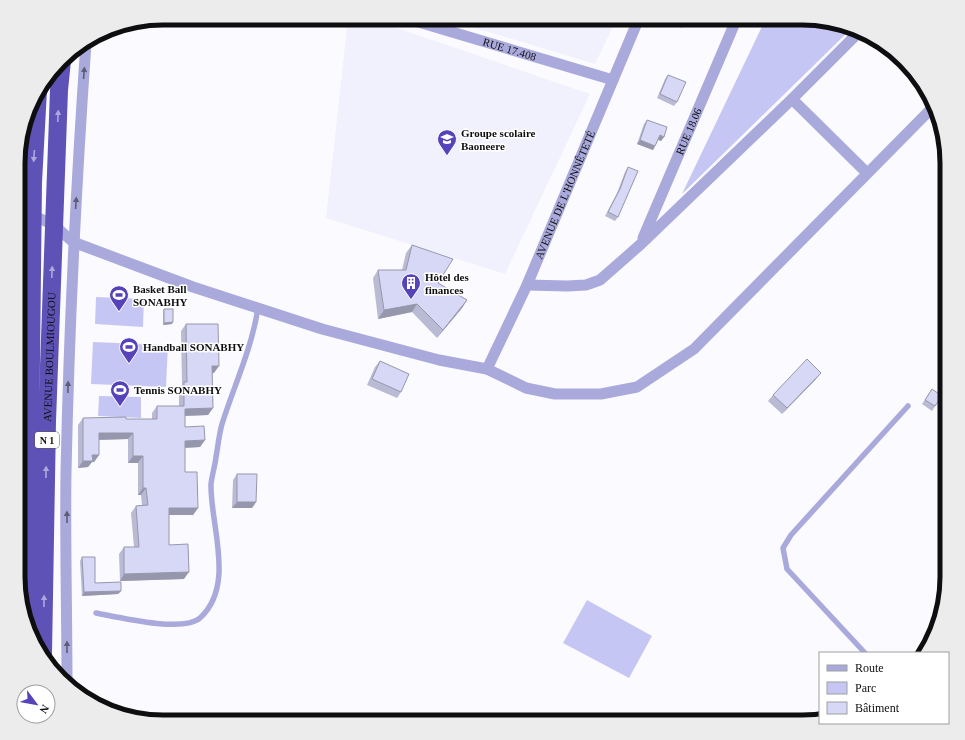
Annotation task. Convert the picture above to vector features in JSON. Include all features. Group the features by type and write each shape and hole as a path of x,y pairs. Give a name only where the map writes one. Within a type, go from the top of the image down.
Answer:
{"highway":[{"name":"AVENUE BOULMIOUGOU","path":"43,645 47,421 59,90 61,70"},
{"name":"AVENUE BOULMIOUGOU","path":"25,321 26,215 36,110"},
{"name":"AVENUE BOULMIOUGOU","path":"25,476 28,601"}],"street":[{"name":"RUE 17.408","path":"428,25 613,80"},
{"name":"AVENUE DE L'HONNÊTETÉ","path":"487,369 527,284 636,25"},
{"name":"RUE 18.06","path":"641,244 734,25"},
{"path":"527,284 586,285 600,280 641,244 792,99 855,36"},
{"path":"67,677 66,475 73,242 86,48"},
{"path":"792,99 867,173"},
{"path":"26,215 54,225 73,242 193,287 322,329 439,360 487,369 526,388 555,394 601,394 637,387 694,349 929,111"}],"lane":[{"path":"96,613 175,625 199,619 209,608 216,594 219,572 211,484 222,426 258,308"},
{"path":"864,652 787,569 783,548 791,535 908,406"}],"shaded area":[{"name":"Groupe scolaire Baoneere","path":"347,25 388,25 590,94 505,274 326,218"},
{"path":"465,25 614,25 595,64"}],"green space":[{"path":"763,25 811,25 847,33 682,194"},
{"name":"Basket Ball SONABHY","path":"96,297 144,299 143,327 95,324"},
{"name":"Handball SONABHY","path":"93,342 168,345 166,387 91,384"},
{"name":"Tennis SONABHY","path":"99,396 141,397 141,418 98,416"},
{"path":"587,600 652,636 629,678 563,643"}],"building":[{"path":"668,75 686,82 677,102 660,94"},
{"path":"647,120 667,127 664,137 660,135 655,146 640,140"},
{"path":"628,167 638,171 618,217 608,212 620,189"},
{"name":"Hôtel des finances","path":"412,245 453,259 438,283 467,300 443,330 417,304 384,310 378,270 406,270"},
{"path":"164,309 173,309 173,322 164,323"},
{"path":"186,324 218,324 219,366 212,366 213,408 185,409 185,427 204,426 205,440 185,441 185,472 197,472 198,508 169,508 169,545 188,544 189,572 124,574 124,547 139,547 136,506 148,505 146,488 143,488 143,456 133,456 133,433 99,433 99,455 92,455 93,461 83,461 83,418 126,417 126,419 157,419 157,406 184,406 184,382 187,382"},
{"path":"807,359 821,373 787,408 773,395"},
{"path":"380,361 409,374 401,392 372,379"},
{"path":"932,389 940,395 940,399 935,406 925,400"},
{"path":"237,474 257,474 256,502 237,502"},
{"path":"82,557 95,557 95,583 121,582 121,591 84,592"}],"place":[{"name":"Groupe scolaire Baoneere","path":"447,156"},
{"name":"Hôtel des finances","path":"411,300"},
{"name":"Basket Ball SONABHY","path":"119,312"},
{"name":"Handball SONABHY","path":"129,364"},
{"name":"Tennis SONABHY","path":"120,407"}]}
